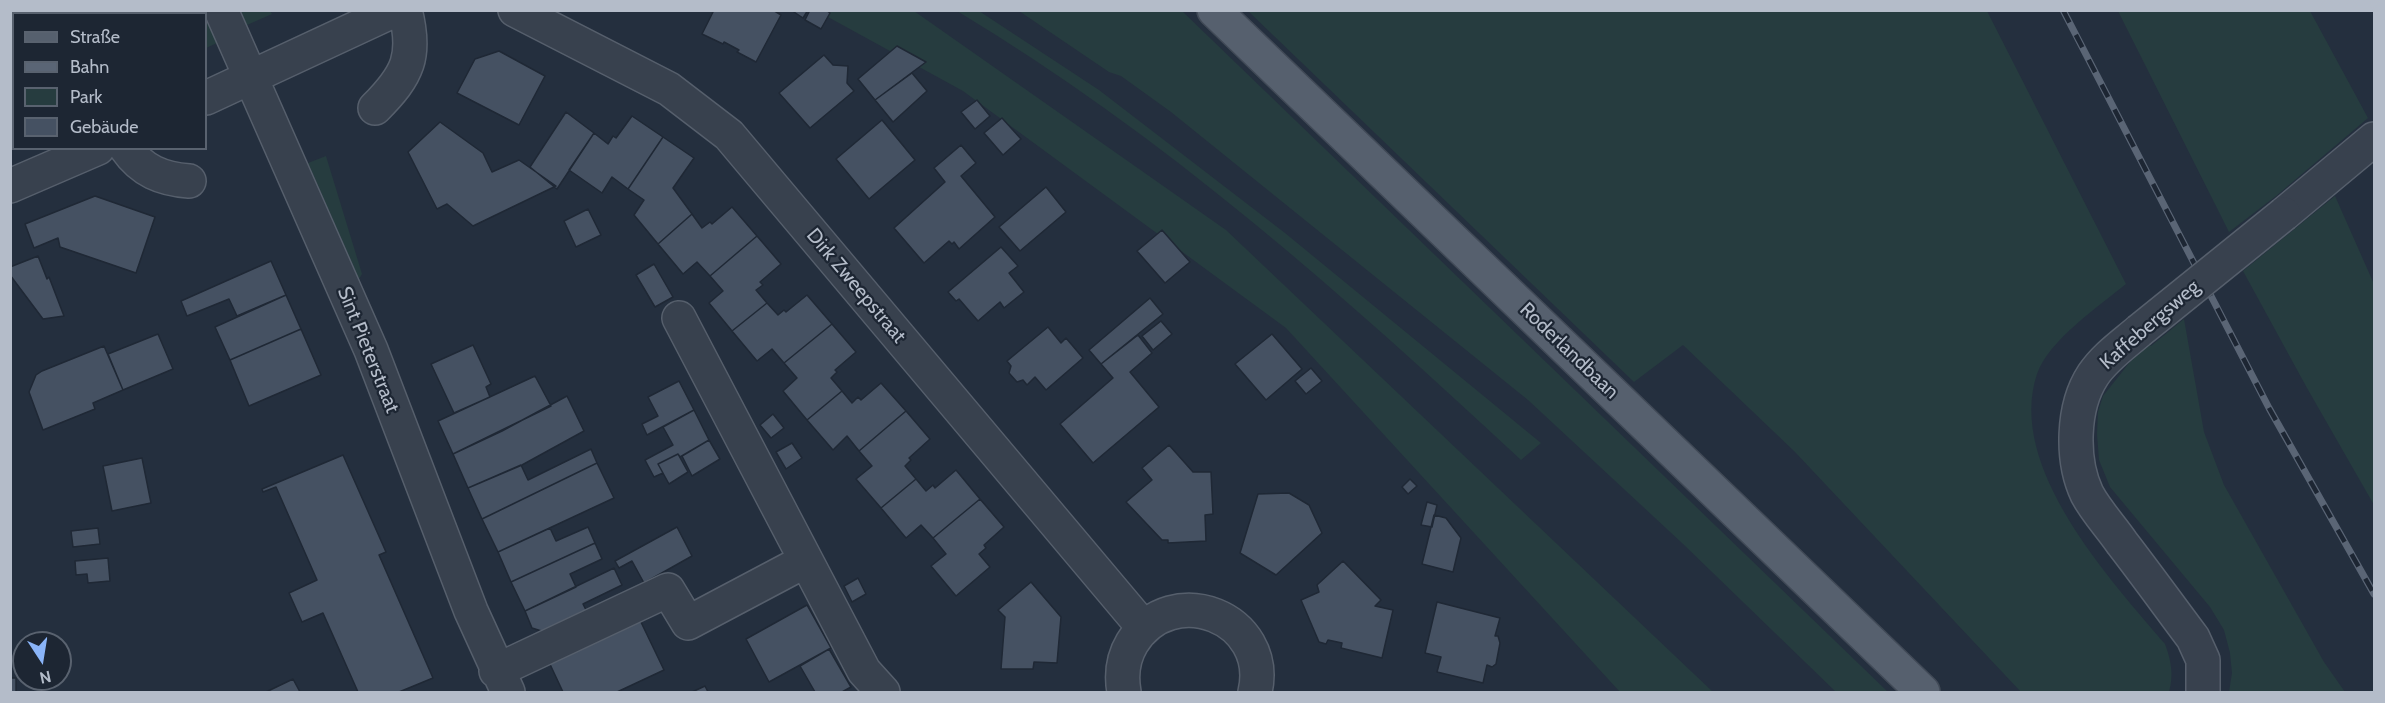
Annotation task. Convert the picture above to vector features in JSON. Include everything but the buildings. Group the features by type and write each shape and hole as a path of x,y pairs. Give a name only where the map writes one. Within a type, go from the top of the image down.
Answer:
{"main road":[{"name":"Roderlandbaan","path":"1214,10 1923,693"}],"street":[{"name":"Sint Pieterstraat","path":"221,10 371,350 471,610 502,682"},
{"path":"207,98 395,10"},
{"path":"375,108 404,75 409,60 411,33 405,10"},
{"name":"Dirk Zweepstraat","path":"514,10 669,89 729,135 1144,628"},
{"name":"Kaffebergsweg","path":"2203,693 2204,660 2193,638 2088,496 2078,457 2076,437 2081,404 2093,375 2109,357 2374,139"},
{"path":"10,186 93,150"},
{"path":"128,150 145,169 172,180 189,181"},
{"path":"679,318 864,671 883,693"},
{"path":"502,682 668,590 688,624 805,561"},
{"path":"1124,693 1122,679 1126,656 1136,636 1162,616 1183,610 1205,612 1225,620 1242,634 1253,653 1257,674 1255,693"}],"green space":[{"path":"240,11 270,11 272,14 247,25"},
{"path":"817,11 914,11 1226,230 1713,692 1620,692 1286,328 963,91"},
{"path":"957,11 979,11 1099,90 1285,233 1541,443 1521,460 1388,338 1251,220 1108,110"},
{"path":"1019,11 1182,11 1888,692 1836,692 1682,543 1528,400 1171,112 1121,76 1109,72"},
{"path":"1248,11 1987,11 2126,284 2063,337 2043,362 2037,374 2031,410 2036,446 2049,483 2069,520 2092,555 2165,644 2171,668 2169,692 2021,692 1795,452 1683,345 1634,382"},
{"path":"2118,11 2310,11 2368,118 2276,196 2229,232"},
{"path":"207,21 217,43 207,48"},
{"path":"326,156 362,274 359,279 308,163"},
{"path":"2335,196 2374,284 2374,505 2243,271"},
{"path":"2184,319 2204,432 2224,485 2324,662 2345,692 2229,692 2232,673 2224,630 2210,607 2110,487 2099,460 2097,434 2098,412 2103,396 2130,362 2149,344 2151,346"}],"railway":[{"path":"2063,10 2269,408 2374,594"}]}
